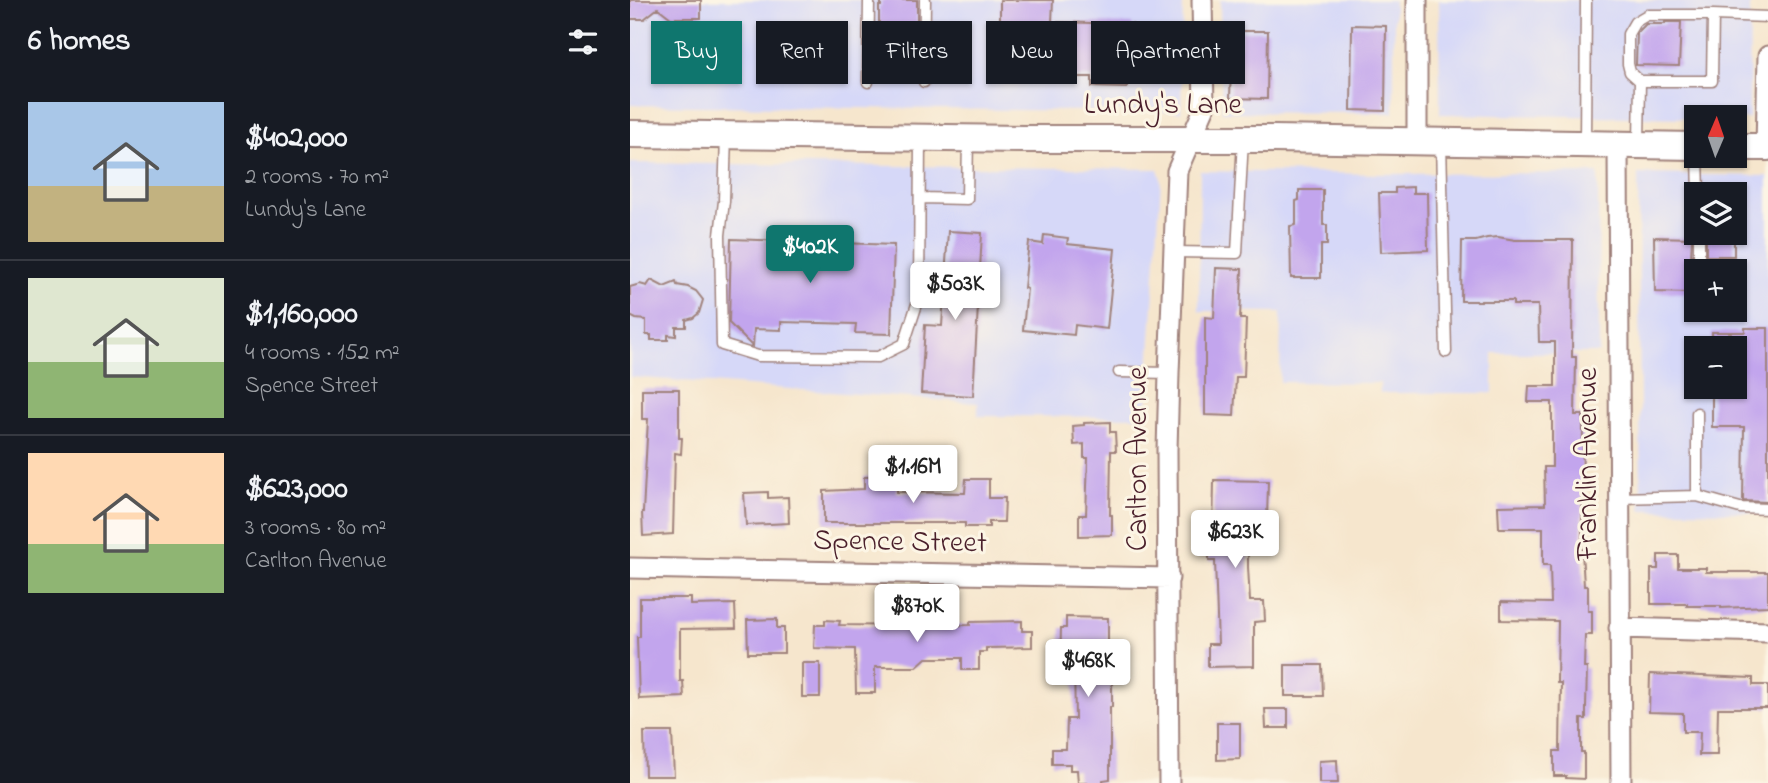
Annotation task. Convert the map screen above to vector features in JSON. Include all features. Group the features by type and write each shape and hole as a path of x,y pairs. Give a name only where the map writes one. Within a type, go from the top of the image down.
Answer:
{"main road":[{"name":"Lundy's Lane","path":"630,134 1684,146"},
{"path":"1747,146 1767,147"}],"street":[{"name":"Carlton Avenue","path":"1169,783 1167,450 1177,171 1204,109 1202,0"},
{"path":"1416,0 1429,142"},
{"path":"1767,147 1768,56"},
{"name":"Franklin Avenue","path":"1621,783 1619,498 1629,145"},
{"name":"Spence Street","path":"630,568 1169,578"},
{"path":"1619,628 1768,632"}],"lane":[{"path":"869,0 869,21"},
{"path":"925,0 925,21"},
{"path":"1585,144 1586,0"},
{"path":"1713,15 1712,81 1640,81 1630,72 1628,34 1635,22 1647,15 1713,15 1768,17"},
{"path":"1629,145 1640,81"},
{"path":"726,135 720,235 722,345 758,356 878,357 904,344 919,298 920,138"},
{"path":"919,198 967,199 968,138"},
{"path":"1174,251 1237,253 1243,139"},
{"path":"1429,142 1446,352"},
{"path":"1119,372 1169,373"},
{"path":"1697,413 1697,496"},
{"path":"1619,498 1697,496 1740,508 1768,509"}],"shaded area":[{"path":"630,0 1183,0 1183,21 1091,21 1091,84 1182,84 1181,112 630,105"},
{"path":"1220,0 1394,0 1394,113 1222,112 1222,84 1245,84 1245,21 1220,21"},
{"path":"1439,0 1750,3 1749,119 1747,105 1684,105 1684,118 1440,114"},
{"path":"630,163 1158,169 1161,179 1146,417 978,416 978,403 630,377"},
{"path":"1200,171 1376,174 1598,173 1599,353 1493,353 1493,393 1380,393 1380,383 1280,382 1281,312 1199,311"},
{"path":"1638,174 1768,176 1768,513 1641,510"}],"building":[{"path":"630,0 701,0 701,18 671,18 658,8 644,19 630,19"},
{"path":"881,0 917,0 917,21 879,21"},
{"path":"1000,0 1053,0 1052,21 1000,21"},
{"path":"1681,22 1679,66 1636,65 1637,33 1646,24"},
{"path":"1077,23 1091,23 1091,77 1077,77"},
{"path":"1352,25 1386,26 1385,111 1351,110"},
{"path":"1245,31 1268,31 1267,99 1230,98 1230,84 1245,84"},
{"path":"1092,84 1127,84 1127,88 1092,87"},
{"path":"1413,187 1413,193 1427,193 1428,250 1381,252 1379,193 1395,193 1395,188"},
{"path":"1299,190 1323,190 1323,225 1327,225 1327,245 1321,245 1321,278 1291,278 1290,226 1296,225"},
{"path":"948,231 982,233 973,396 921,393 925,325 942,326"},
{"path":"1044,235 1068,238 1067,244 1115,249 1107,329 1075,325 1074,335 1023,330 1029,242 1043,244"},
{"path":"1498,237 1515,240 1573,240 1572,357 1576,357 1575,415 1583,415 1582,550 1584,586 1588,586 1588,611 1592,611 1592,635 1585,635 1586,719 1581,719 1584,779 1554,776 1554,751 1560,751 1558,621 1501,620 1501,602 1551,603 1550,565 1543,565 1543,528 1499,528 1498,506 1545,505 1544,467 1552,467 1552,402 1528,402 1529,386 1555,386 1555,342 1539,342 1538,305 1513,305 1513,301 1461,301 1462,241"},
{"path":"1654,237 1684,238 1684,245 1692,245 1691,259 1684,259 1684,293 1655,292"},
{"path":"731,239 894,245 891,334 855,333 856,324 781,322 781,330 754,329 753,347 729,323"},
{"path":"1706,245 1734,245 1734,256 1706,256"},
{"path":"1216,268 1242,269 1240,319 1246,319 1244,377 1236,377 1234,416 1205,415 1205,317 1214,318"},
{"path":"651,280 664,287 676,282 677,285 696,291 703,300 699,313 686,320 686,327 676,327 676,336 668,335 668,340 651,340 651,335 646,335 646,320 630,316 630,287 640,284 647,286"},
{"path":"1745,328 1768,328 1768,502 1743,501 1744,427 1712,427 1712,399 1747,399 1747,336 1712,336 1712,332 1745,332"},
{"path":"642,389 679,389 679,438 682,438 681,454 675,453 673,534 643,536 648,419 642,419"},
{"path":"1110,422 1110,432 1115,432 1116,451 1111,451 1112,535 1079,536 1079,515 1086,515 1088,458 1084,458 1084,444 1074,445 1073,426"},
{"path":"897,476 897,492 965,493 966,479 989,479 989,498 1005,498 1004,522 989,522 989,527 965,527 965,523 824,523 824,491 864,489 864,477"},
{"path":"1214,480 1268,481 1267,520 1248,520 1250,601 1264,601 1265,621 1254,622 1254,666 1208,667 1208,644 1218,644 1215,561 1209,561 1209,538 1213,538"},
{"path":"768,492 768,498 788,497 789,523 746,525 744,493"},
{"path":"1658,555 1678,555 1678,568 1706,568 1706,572 1768,572 1768,606 1721,608 1651,604 1651,569 1658,569"},
{"path":"640,598 691,598 691,605 735,604 736,628 680,629 680,681 683,681 684,697 639,699 637,637 640,637"},
{"path":"1066,617 1108,618 1108,650 1112,650 1110,779 1103,780 1103,783 1078,783 1077,770 1070,770 1070,764 1052,764 1052,749 1066,749 1067,719 1075,719 1074,665 1060,665 1061,628 1066,628"},
{"path":"777,619 777,628 784,628 784,653 748,653 747,620"},
{"path":"825,620 840,621 839,625 915,626 1022,621 1022,631 1032,631 1032,647 986,648 986,652 979,652 979,670 962,670 962,658 926,658 916,667 875,667 875,693 856,693 855,649 814,648 815,625 825,625"},
{"path":"802,663 820,663 820,697 802,697"},
{"path":"1285,665 1322,665 1323,696 1285,696"},
{"path":"1650,674 1753,678 1753,685 1768,685 1768,708 1718,708 1717,755 1699,755 1700,732 1683,732 1683,713 1649,712"},
{"path":"1265,709 1288,709 1288,728 1266,728"},
{"path":"1217,723 1240,723 1240,759 1217,760"},
{"path":"644,732 672,732 674,776 645,776"},
{"path":"1337,760 1338,783 1319,783 1319,761"}]}
